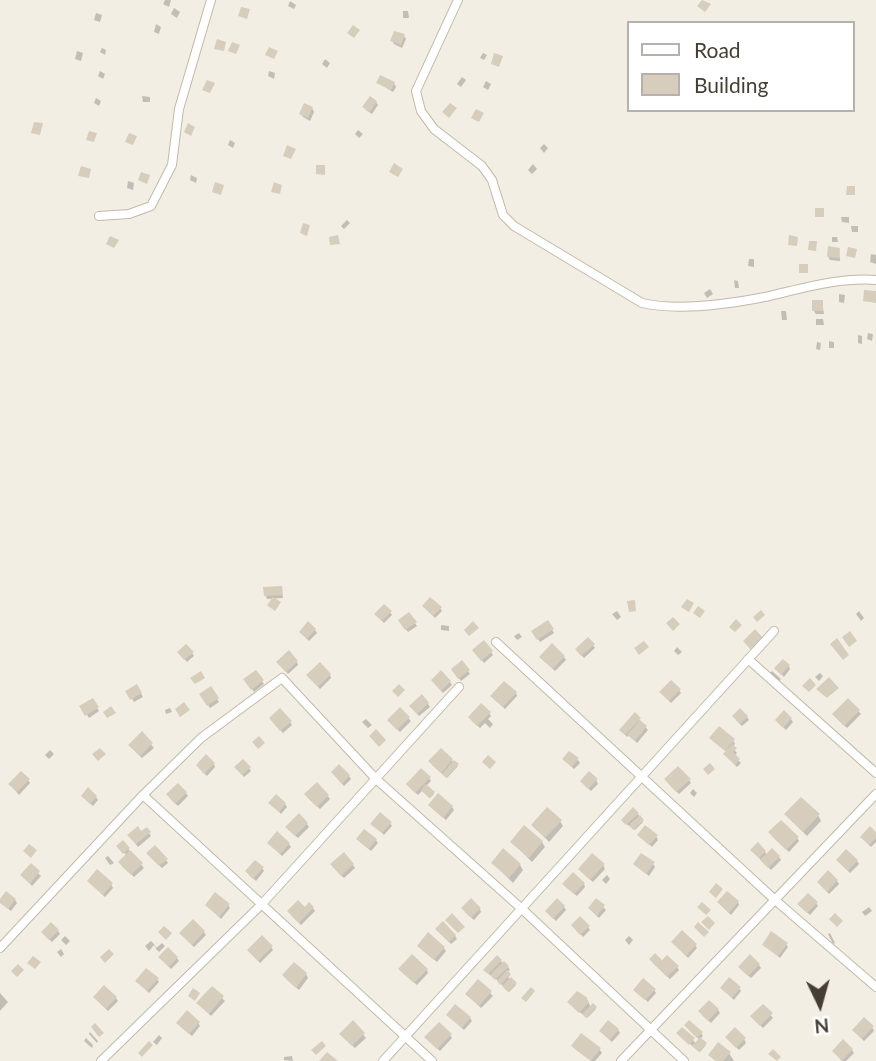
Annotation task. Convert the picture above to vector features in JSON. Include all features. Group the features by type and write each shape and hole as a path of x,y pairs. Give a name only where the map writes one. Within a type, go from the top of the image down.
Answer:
{"street":[{"path":"99,216 129,214 151,206 172,165 179,109 211,0"},
{"path":"458,0 416,91 421,111 434,129 482,166 498,196 503,215 514,226 642,303 664,307 762,298 812,286 859,279 876,280"},
{"path":"383,1061 774,631"},
{"path":"496,642 775,900 876,987"},
{"path":"748,659 876,773"},
{"path":"0,948 143,795 201,738 282,678 376,779 522,909 684,1061"},
{"path":"101,1061 262,904 459,687"},
{"path":"621,1061 876,794"},
{"path":"143,795 432,1061"}],"building":[{"path":"702,0 711,4 705,12 697,6"},
{"path":"241,7 250,9 247,19 238,16"},
{"path":"353,25 360,30 354,38 347,33"},
{"path":"394,31 405,34 401,45 390,41"},
{"path":"217,39 226,42 224,51 214,49"},
{"path":"232,42 240,45 236,54 228,51"},
{"path":"269,47 278,51 274,59 265,55"},
{"path":"494,53 503,56 499,67 491,64"},
{"path":"380,75 395,82 391,90 376,83"},
{"path":"207,80 215,83 210,93 202,90"},
{"path":"370,96 377,101 370,112 362,107"},
{"path":"304,103 313,107 308,118 299,114"},
{"path":"450,103 457,108 449,118 442,112"},
{"path":"476,109 484,113 479,122 471,118"},
{"path":"34,122 43,123 40,135 31,133"},
{"path":"188,123 195,127 191,136 184,132"},
{"path":"89,131 97,133 94,142 86,140"},
{"path":"129,133 137,136 133,145 125,142"},
{"path":"287,145 296,149 291,159 283,156"},
{"path":"394,163 403,169 398,177 389,172"},
{"path":"316,165 325,165 325,175 316,174"},
{"path":"81,166 91,169 89,178 78,176"},
{"path":"141,172 150,175 147,184 138,180"},
{"path":"215,182 224,185 221,195 212,192"},
{"path":"274,182 282,185 280,194 271,192"},
{"path":"847,186 855,186 855,195 846,195"},
{"path":"815,208 824,208 824,217 815,217"},
{"path":"303,223 310,225 307,236 300,233"},
{"path":"338,235 340,244 330,245 329,237"},
{"path":"789,235 798,237 797,246 788,245"},
{"path":"110,236 119,240 114,248 106,244"},
{"path":"809,241 817,241 816,251 808,250"},
{"path":"828,246 840,248 839,258 827,257"},
{"path":"848,247 857,249 855,258 846,256"},
{"path":"799,264 808,264 808,273 799,273"},
{"path":"864,290 876,291 876,303 863,301"},
{"path":"812,300 823,300 823,311 812,311"},
{"path":"282,586 283,595 264,596 263,587"},
{"path":"273,597 281,602 275,611 267,605"},
{"path":"430,597 442,607 433,616 422,606"},
{"path":"687,599 694,603 689,612 681,607"},
{"path":"635,600 636,611 629,612 627,601"},
{"path":"384,604 392,611 382,621 374,614"},
{"path":"698,606 705,611 700,618 693,613"},
{"path":"761,610 765,615 757,622 753,617"},
{"path":"409,612 417,622 405,630 398,620"},
{"path":"673,617 680,624 673,631 666,623"},
{"path":"736,619 742,625 735,632 729,627"},
{"path":"548,620 554,629 537,640 531,631"},
{"path":"308,621 316,629 307,639 299,632"},
{"path":"473,621 479,628 469,636 464,630"},
{"path":"755,629 764,639 752,651 743,641"},
{"path":"850,631 857,641 849,647 842,637"},
{"path":"588,637 595,644 581,656 575,649"},
{"path":"837,638 849,655 843,660 830,644"},
{"path":"484,640 493,651 481,661 472,650"},
{"path":"644,641 649,647 639,655 634,648"},
{"path":"552,643 565,656 553,669 539,657"},
{"path":"186,644 194,652 184,660 177,652"},
{"path":"289,650 298,661 286,672 276,662"},
{"path":"783,659 790,665 781,675 774,668"},
{"path":"462,660 470,670 458,679 451,669"},
{"path":"320,662 331,674 318,687 306,675"},
{"path":"256,670 264,680 251,690 243,679"},
{"path":"441,670 451,681 441,691 431,680"},
{"path":"201,671 205,678 195,684 190,678"},
{"path":"829,677 839,688 827,698 816,689"},
{"path":"810,678 816,685 809,692 802,686"},
{"path":"671,680 681,689 669,701 659,692"},
{"path":"504,681 517,692 503,707 490,696"},
{"path":"137,684 142,693 130,700 125,691"},
{"path":"399,684 405,690 398,697 392,691"},
{"path":"211,686 219,698 207,706 199,694"},
{"path":"422,694 429,703 417,714 409,706"},
{"path":"93,698 99,707 85,716 79,706"},
{"path":"848,698 860,710 844,726 832,714"},
{"path":"184,702 190,710 180,717 175,709"},
{"path":"481,703 491,712 477,726 468,717"},
{"path":"111,706 116,713 107,718 103,712"},
{"path":"400,707 410,717 397,730 387,720"},
{"path":"280,708 292,721 280,731 269,718"},
{"path":"740,708 748,716 740,724 732,716"},
{"path":"784,710 792,718 783,728 775,720"},
{"path":"635,712 641,718 625,735 619,730"},
{"path":"640,720 647,726 635,741 627,735"},
{"path":"719,726 735,739 725,751 709,738"},
{"path":"376,729 386,740 379,747 369,736"},
{"path":"142,731 153,743 140,756 128,745"},
{"path":"259,736 265,743 258,749 252,742"},
{"path":"732,744 737,748 733,752 740,759 735,765 723,754"},
{"path":"100,748 106,754 98,761 92,754"},
{"path":"441,748 453,759 441,773 428,761"},
{"path":"569,751 579,758 572,767 562,759"},
{"path":"206,754 215,763 204,774 196,765"},
{"path":"488,755 496,762 490,769 482,762"},
{"path":"243,759 251,767 242,775 234,767"},
{"path":"454,760 459,764 446,778 442,774"},
{"path":"710,763 715,769 708,775 703,769"},
{"path":"339,764 350,775 342,784 331,772"},
{"path":"678,766 691,779 676,792 664,779"},
{"path":"421,768 431,777 415,793 406,784"},
{"path":"21,771 30,779 17,792 8,784"},
{"path":"589,771 598,779 588,789 580,781"},
{"path":"317,782 329,795 317,807 304,794"},
{"path":"178,783 187,792 175,804 166,794"},
{"path":"426,784 435,792 429,798 421,790"},
{"path":"88,787 97,796 90,804 81,796"},
{"path":"438,793 453,806 443,818 428,805"},
{"path":"276,794 286,803 279,812 268,803"},
{"path":"801,797 820,814 803,832 784,814"},
{"path":"547,807 562,820 545,838 531,825"},
{"path":"633,807 639,813 626,825 621,820"},
{"path":"380,812 392,822 382,833 370,824"},
{"path":"299,813 308,823 295,836 285,827"},
{"path":"640,815 644,820 633,830 629,825"},
{"path":"781,820 799,837 786,850 768,832"},
{"path":"524,825 543,841 529,858 510,842"},
{"path":"645,825 658,835 649,845 637,835"},
{"path":"138,826 141,831 147,827 151,832 136,844 127,835"},
{"path":"870,826 876,832 876,838 869,845 860,837"},
{"path":"364,829 377,839 369,849 356,839"},
{"path":"277,831 290,843 280,854 267,843"},
{"path":"123,840 130,848 123,854 116,846"},
{"path":"758,842 766,851 759,858 750,850"},
{"path":"29,844 37,850 31,858 23,851"},
{"path":"155,845 168,859 159,866 146,853"},
{"path":"503,848 521,864 509,878 491,863"},
{"path":"772,848 780,856 768,868 760,860"},
{"path":"846,849 858,860 848,871 836,860"},
{"path":"130,850 143,863 131,875 118,862"},
{"path":"344,852 354,864 341,876 330,864"},
{"path":"592,853 605,864 590,880 578,869"},
{"path":"641,853 655,862 646,874 633,864"},
{"path":"255,860 264,867 253,879 245,871"},
{"path":"31,863 40,871 30,884 20,875"},
{"path":"97,869 113,883 103,895 87,881"},
{"path":"828,870 838,880 827,892 817,882"},
{"path":"573,872 585,883 574,894 562,884"},
{"path":"716,883 723,889 716,898 709,892"},
{"path":"6,891 16,899 8,909 0,903"},
{"path":"727,891 739,901 729,913 717,902"},
{"path":"215,892 230,904 219,917 205,905"},
{"path":"808,893 818,902 807,913 797,904"},
{"path":"471,898 481,908 471,918 461,908"},
{"path":"557,898 565,906 553,919 545,911"},
{"path":"596,898 605,905 597,916 588,908"},
{"path":"298,900 305,907 309,902 314,907 299,923 287,911"},
{"path":"702,902 711,910 706,915 697,907"},
{"path":"452,913 465,927 458,933 445,920"},
{"path":"835,913 843,921 837,927 829,919"},
{"path":"580,916 590,926 580,935 571,925"},
{"path":"708,916 715,923 709,930 701,922"},
{"path":"193,919 205,931 192,945 179,933"},
{"path":"443,921 456,935 449,942 435,929"},
{"path":"51,922 59,930 49,940 41,932"},
{"path":"698,922 709,932 704,937 694,927"},
{"path":"164,926 172,933 166,940 158,932"},
{"path":"682,930 697,944 686,956 671,942"},
{"path":"771,931 788,943 778,956 762,945"},
{"path":"428,932 445,947 434,960 417,946"},
{"path":"262,935 273,946 258,961 247,950"},
{"path":"168,947 178,957 169,967 158,957"},
{"path":"109,949 114,954 105,963 100,957"},
{"path":"655,953 662,960 667,955 679,966 667,977 649,959"},
{"path":"412,954 428,969 414,983 398,969"},
{"path":"750,954 760,964 748,976 738,967"},
{"path":"497,955 502,960 488,974 483,970"},
{"path":"33,956 41,962 35,969 27,963"},
{"path":"504,961 509,966 495,980 490,975"},
{"path":"294,962 307,973 296,988 282,975"},
{"path":"18,964 24,970 17,977 11,971"},
{"path":"146,968 159,978 147,991 135,981"},
{"path":"507,970 511,974 500,985 497,981"},
{"path":"511,977 517,983 508,992 502,986"},
{"path":"729,977 741,987 732,998 720,988"},
{"path":"643,978 656,989 645,1000 633,990"},
{"path":"478,979 492,991 479,1006 465,994"},
{"path":"104,985 117,997 106,1009 93,997"},
{"path":"212,986 224,996 209,1014 196,1003"},
{"path":"531,987 535,991 526,1002 521,998"},
{"path":"193,988 200,993 195,1001 188,996"},
{"path":"577,991 588,998 586,999 589,1002 579,1013 567,1002"},
{"path":"709,1000 719,1009 708,1021 698,1011"},
{"path":"593,1003 597,1007 586,1018 582,1014"},
{"path":"455,1004 471,1017 462,1028 446,1015"},
{"path":"763,1004 773,1013 760,1026 750,1016"},
{"path":"187,1010 200,1022 189,1034 176,1023"},
{"path":"864,1017 874,1026 862,1039 852,1030"},
{"path":"353,1020 365,1033 352,1046 339,1034"},
{"path":"608,1020 619,1029 610,1040 599,1031"},
{"path":"689,1020 703,1032 697,1038 684,1025"},
{"path":"439,1022 452,1034 437,1049 424,1037"},
{"path":"95,1023 104,1033 99,1037 91,1027"},
{"path":"682,1027 695,1038 689,1045 676,1033"},
{"path":"735,1027 746,1038 736,1048 725,1037"},
{"path":"581,1033 601,1048 591,1061 571,1046"},
{"path":"700,1037 707,1043 699,1052 692,1046"},
{"path":"843,1039 853,1049 842,1061 832,1051"},
{"path":"149,1041 153,1045 142,1057 138,1053"},
{"path":"322,1041 326,1046 316,1055 311,1050"},
{"path":"718,1042 731,1052 723,1061 716,1061 708,1055"},
{"path":"773,1049 781,1057 777,1061 768,1054"},
{"path":"327,1052 338,1061 319,1061"}]}
